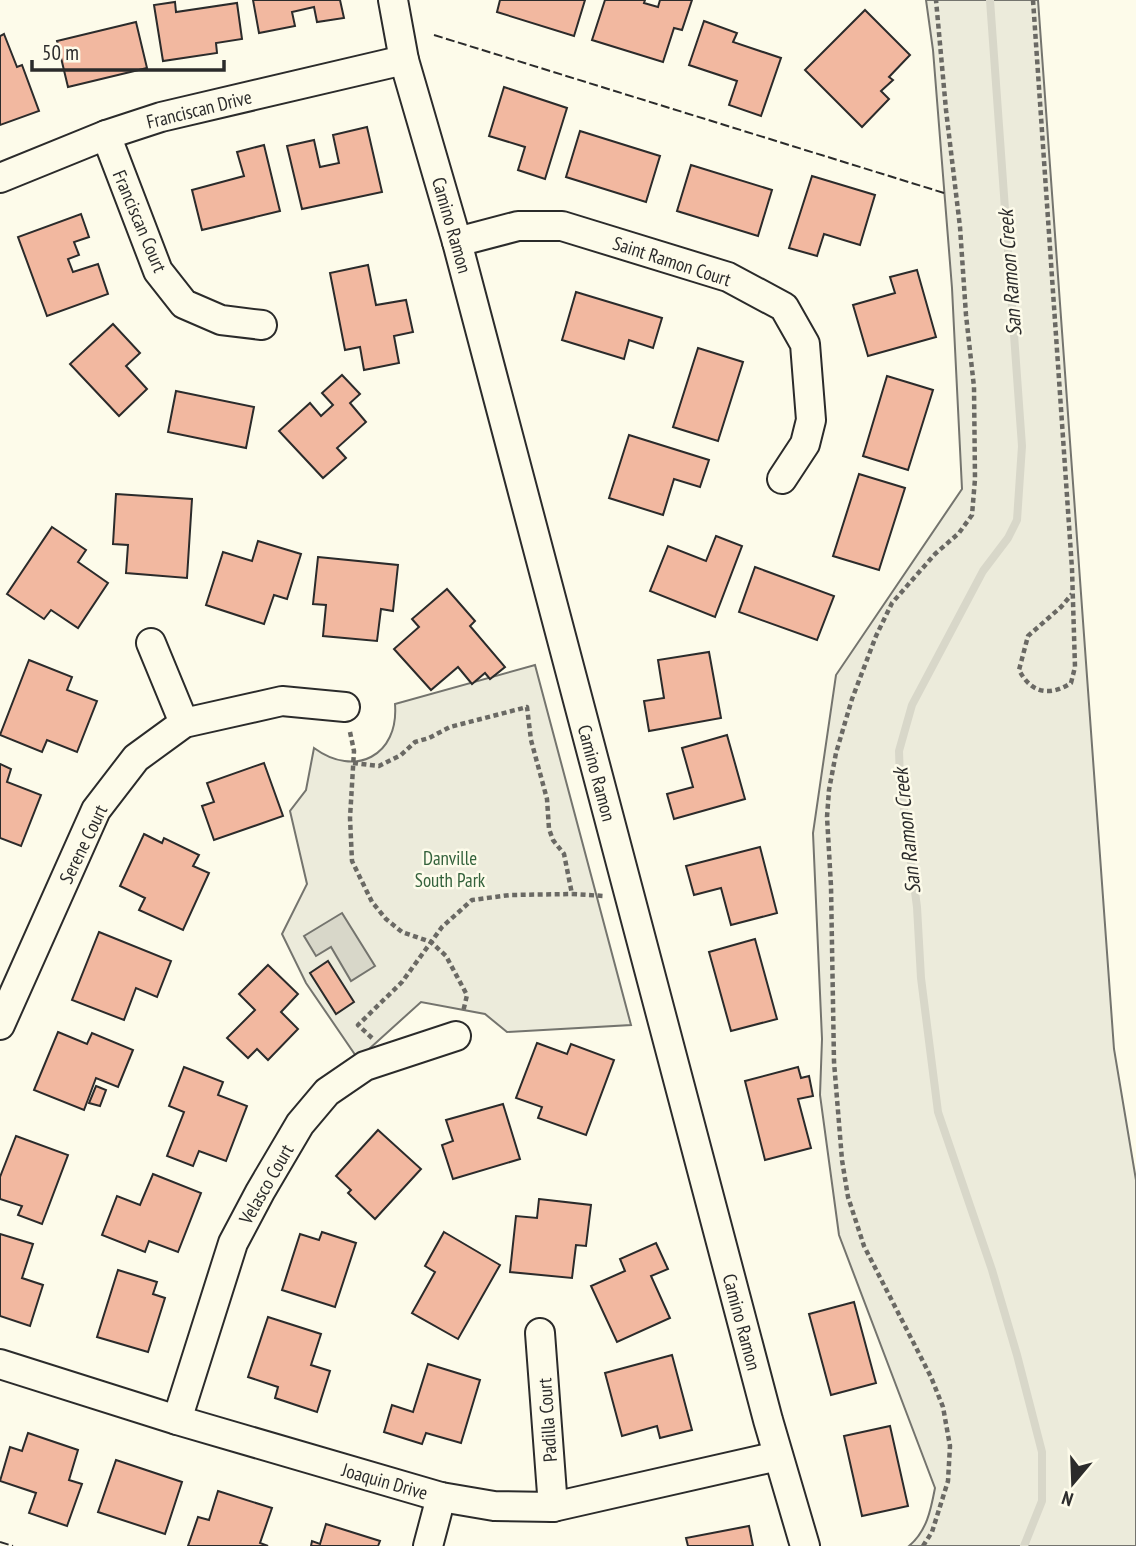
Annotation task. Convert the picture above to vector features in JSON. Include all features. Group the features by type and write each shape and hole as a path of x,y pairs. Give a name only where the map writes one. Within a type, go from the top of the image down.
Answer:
{"street":[{"name":"Camino Ramon","path":"394,0 404,60 457,242 778,1456 805,1546"},
{"name":"Franciscan Drive","path":"0,178 106,135 161,117 404,60"},
{"name":"Franciscan Court","path":"106,135 158,271 184,304 221,320 262,325"},
{"name":"Saint Ramon Court","path":"457,242 518,226 562,226 728,277 784,307 805,344 811,420 805,444 782,478"},
{"path":"151,643 184,723"},
{"name":"Serene Court","path":"0,1025 96,810 136,758 184,723 282,701 345,707"},
{"name":"Velasco Court","path":"177,1420 233,1243 300,1124 327,1092 365,1066 456,1036"},
{"name":"Padilla Court","path":"540,1333 553,1507"},
{"name":"Joaquin Drive","path":"0,1364 177,1420 441,1497 494,1506 553,1507 778,1456"},
{"path":"428,1546 441,1497"}],"path":[{"path":"923,1546 932,1532 948,1481 950,1446 939,1397 864,1246 848,1196 842,1160 834,1062 827,817 836,752 852,699 876,636 892,603 935,554 959,533 972,514 975,480 974,387 936,0"},
{"path":"1033,0 1071,555 1075,667 1071,683 1051,691 1029,686 1019,670 1028,636 1072,594"},
{"path":"345,707 354,751 350,818 352,861 372,902 386,919 402,932 431,942 446,956 467,995 456,1036"},
{"path":"353,763 379,766 401,755 415,742 450,727 527,707 531,740 547,799 549,828 564,854 572,894"},
{"path":"358,1025 402,982 442,927 472,900 510,895 607,896"}],"green space":[{"path":"926,0 1038,0 1114,1049 1136,1180 1136,1546 909,1546 924,1527 935,1488 839,1235 820,1095 822,1039 813,833 836,675 962,489 952,288 933,50"},
{"name":"Danville South Park","path":"535,665 631,1025 507,1032 485,1014 421,1002 358,1059 306,983 282,934 307,884 290,811 306,790 314,748 329,757 345,761 359,761 371,757 382,749 390,737 395,704"}],"shaded area":[{"path":"342,913 375,966 351,981 331,947 316,956 304,936"}],"building":[{"path":"253,0 340,0 344,18 317,22 314,7 292,12 295,26 259,33"},
{"path":"500,0 585,0 574,36 497,12"},
{"path":"605,0 645,0 644,3 658,7 660,0 692,0 682,30 674,28 663,62 592,40"},
{"path":"175,2 176,12 237,3 242,39 216,43 217,53 163,61 154,5"},
{"path":"865,10 910,55 889,77 893,80 881,91 889,99 862,127 805,70"},
{"path":"704,21 737,33 733,42 781,58 761,116 729,105 737,81 689,65"},
{"path":"136,22 147,68 68,87 57,41"},
{"path":"4,34 17,67 22,65 39,111 0,125 0,36"},
{"path":"504,87 567,108 545,179 518,170 525,147 489,136"},
{"path":"367,127 382,192 302,209 287,146 314,140 320,167 339,163 333,135"},
{"path":"580,131 660,156 646,202 566,177"},
{"path":"264,145 280,211 202,230 192,190 244,176 237,152"},
{"path":"691,165 772,190 758,236 677,211"},
{"path":"812,176 875,195 860,245 824,234 817,256 789,248"},
{"path":"81,214 89,237 74,242 79,255 68,259 73,272 98,264 108,294 47,316 18,237"},
{"path":"368,265 376,305 406,300 413,332 394,336 399,363 364,370 360,347 345,350 330,273"},
{"path":"917,270 936,337 868,356 853,305 895,293 890,277"},
{"path":"576,292 662,318 653,348 629,340 624,359 562,340"},
{"path":"113,324 140,353 126,366 147,389 119,416 70,364"},
{"path":"698,348 743,362 718,441 673,427"},
{"path":"342,375 360,394 350,403 366,422 337,448 346,458 323,478 279,431 310,403 321,416 333,405 322,393"},
{"path":"887,376 933,390 908,470 863,456"},
{"path":"176,391 254,407 246,448 168,432"},
{"path":"629,435 709,460 700,487 674,479 663,515 609,498"},
{"path":"859,474 905,488 879,570 833,556"},
{"path":"116,494 192,499 187,578 126,573 128,545 113,544"},
{"path":"52,527 86,550 78,562 108,583 78,628 51,610 44,619 7,594"},
{"path":"716,536 742,546 715,617 650,591 668,546 706,561"},
{"path":"258,541 301,554 287,599 274,595 264,624 206,605 223,552 252,561"},
{"path":"318,557 398,565 393,611 381,609 377,641 323,636 326,605 313,604"},
{"path":"755,567 834,596 817,640 739,612"},
{"path":"447,589 475,621 470,626 505,667 490,679 485,673 472,684 458,667 431,690 394,649 419,627 412,619"},
{"path":"709,652 721,718 649,731 644,701 664,698 658,660"},
{"path":"29,660 72,677 67,690 97,701 77,752 47,740 42,752 0,735"},
{"path":"727,735 745,799 674,819 667,794 693,787 682,748"},
{"path":"264,763 283,816 214,840 202,806 214,802 207,783"},
{"path":"0,764 11,769 7,782 41,795 21,846 0,838"},
{"path":"144,834 162,843 164,838 199,855 193,866 209,873 183,930 139,910 145,898 120,886"},
{"path":"760,847 777,913 731,925 721,888 694,895 686,866"},
{"path":"99,932 171,961 157,997 136,988 124,1020 72,1000"},
{"path":"755,939 777,1019 731,1031 709,952"},
{"path":"328,961 354,1002 336,1014 310,973"},
{"path":"268,965 298,994 281,1012 298,1029 268,1060 257,1049 248,1058 227,1038 255,1010 239,994"},
{"path":"58,1032 87,1044 92,1033 133,1050 118,1087 96,1078 84,1110 34,1090"},
{"path":"537,1043 567,1054 571,1044 614,1060 586,1135 538,1118 542,1107 516,1098"},
{"path":"184,1067 223,1082 218,1095 247,1106 226,1161 199,1151 193,1166 167,1156 184,1112 169,1106"},
{"path":"798,1067 801,1078 809,1076 813,1096 798,1099 811,1148 765,1160 745,1081"},
{"path":"96,1086 106,1090 100,1106 89,1103"},
{"path":"503,1104 520,1159 453,1179 442,1145 453,1141 446,1120"},
{"path":"378,1130 421,1169 375,1219 348,1193 351,1190 336,1176"},
{"path":"16,1136 68,1155 42,1224 18,1215 22,1206 0,1199 0,1177"},
{"path":"153,1174 201,1193 178,1252 149,1241 145,1252 102,1235 117,1196 140,1205"},
{"path":"539,1199 591,1205 586,1246 576,1245 572,1278 510,1272 516,1216 537,1218"},
{"path":"322,1232 356,1243 335,1307 282,1290 300,1234 319,1240"},
{"path":"444,1232 500,1265 458,1339 412,1313 435,1272 425,1266"},
{"path":"0,1234 33,1244 22,1278 43,1285 30,1326 0,1316"},
{"path":"656,1243 668,1269 651,1276 670,1318 617,1342 591,1286 625,1271 620,1259"},
{"path":"118,1270 157,1282 153,1294 165,1298 148,1352 97,1337"},
{"path":"854,1302 876,1383 831,1395 809,1314"},
{"path":"268,1317 321,1334 311,1365 330,1371 317,1412 275,1398 278,1387 248,1377"},
{"path":"672,1355 692,1430 660,1438 657,1426 622,1436 605,1373"},
{"path":"428,1364 480,1380 461,1443 426,1433 422,1444 384,1432 392,1405 413,1412"},
{"path":"890,1426 908,1506 862,1516 844,1436"},
{"path":"28,1433 78,1450 69,1480 82,1484 67,1526 29,1513 36,1493 0,1481 10,1447 22,1451"},
{"path":"116,1460 182,1482 165,1534 98,1512"},
{"path":"218,1491 272,1508 260,1543 268,1546 188,1546 198,1517 209,1520"},
{"path":"326,1524 380,1541 378,1546 311,1546 312,1541 320,1544"},
{"path":"749,1526 753,1546 688,1546 686,1538"}],"waterway":[{"name":"San Ramon Creek","path":"990,0 1022,446 1017,520 1008,538 983,571 912,705 899,751 900,780 917,907 921,978 938,1112 992,1270 1042,1452 1042,1501 1024,1546"}],"fence":[{"path":"434,35 944,193"},
{"path":"0,1542 13,1546"}]}
